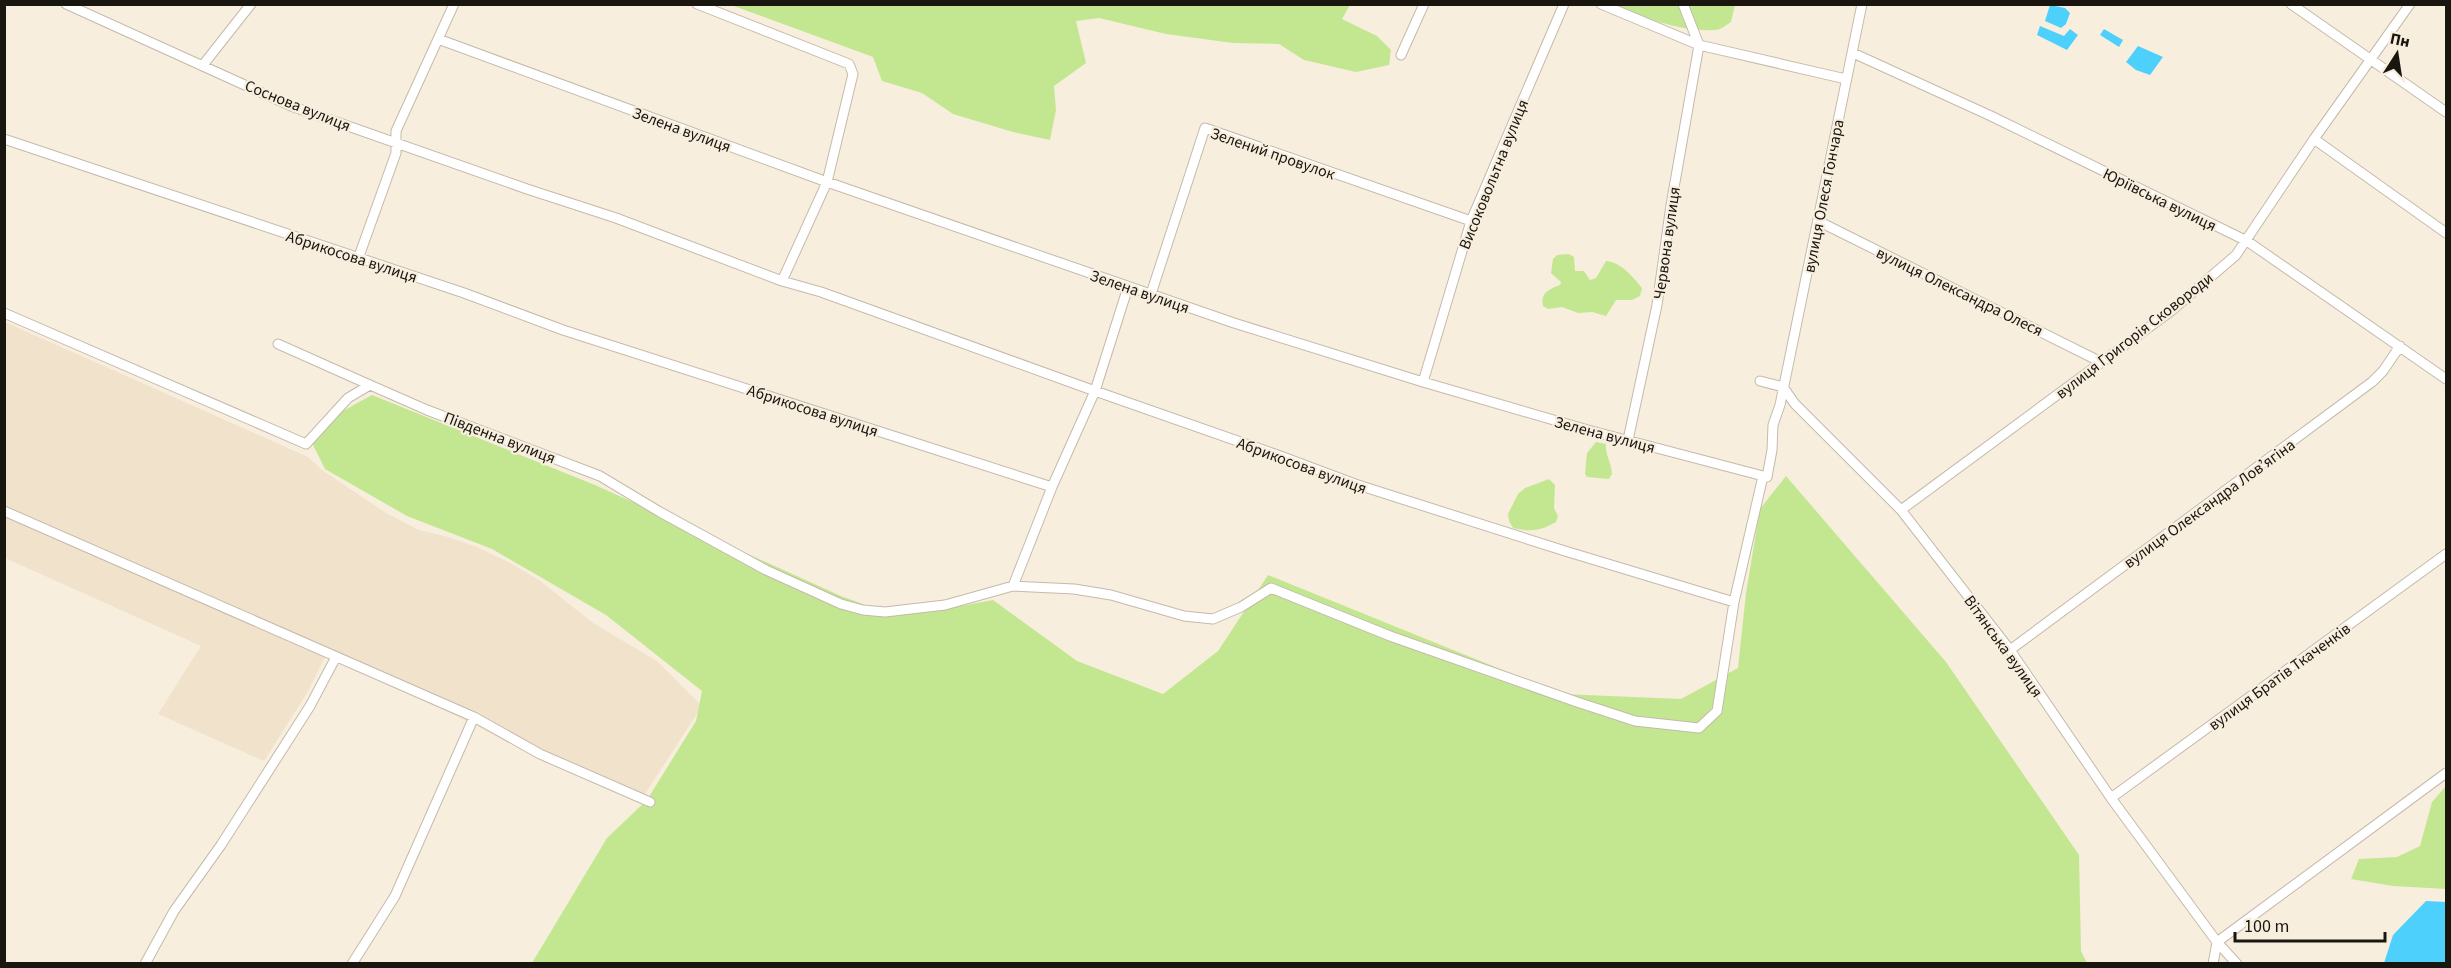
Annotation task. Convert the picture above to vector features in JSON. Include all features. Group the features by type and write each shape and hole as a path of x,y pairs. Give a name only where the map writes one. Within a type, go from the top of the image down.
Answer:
{"street":[{"name":"Соснова вулиця","path":"66,4 291,106 616,218 782,280"},
{"path":"203,65 251,4"},
{"path":"358,259 396,153 396,131 454,4"},
{"path":"698,4 849,64 854,74 827,182 782,280"},
{"path":"1401,55 1424,4"},
{"name":"Високовольтна вулиця","path":"1423,382 1471,221 1564,4"},
{"path":"1601,4 1699,45 1846,79"},
{"path":"1683,4 1699,45"},
{"name":"вулиця Олеся Гончара","path":"1783,387 1862,4"},
{"path":"2291,4 2446,112"},
{"name":"вулиця Григорія Сковороди","path":"1901,510 2171,311 2236,255 2314,139 2410,4"},
{"name":"Зелена вулиця","path":"438,39 827,182 1234,323 1423,382 1628,441 1763,476"},
{"name":"Червона вулиця","path":"1628,441 1657,305 1671,205 1699,45"},
{"name":"Юріївська вулиця","path":"1853,53 1991,116 2247,241 2446,379"},
{"name":"Зелений провулок","path":"1151,294 1205,128 1471,221"},
{"path":"2314,139 2446,233"},
{"name":"Абрикосова вулиця","path":"4,140 464,293 563,330 1052,487"},
{"name":"вулиця Олександра Олеся","path":"1818,221 2101,362"},
{"name":"Абрикосова вулиця","path":"782,280 1355,484 1734,602"},
{"path":"1128,287 1095,391 1052,487 1013,586 1074,589 1111,595 1184,616 1213,619 1241,607 1271,588 1390,636 1635,721 1699,728 1717,711 1734,602 1763,476 1767,477 1769,470 1773,425 1783,387 1760,381"},
{"path":"4,313 306,444 348,398 370,385"},
{"name":"Південна вулиця","path":"278,344 428,410 600,476 766,570 841,604 863,610 895,611 945,605 1013,586"},
{"name":"вулиця Олександра Ловʼягіна","path":"2010,650 2372,382 2384,371 2400,346"},
{"name":"Вітянська вулиця","path":"1783,387 1796,405 1901,510 2010,650 2111,798 2217,942 2237,963"},
{"path":"1780,405 1786,401 1796,405"},
{"path":"4,511 474,717 540,754 650,802"},
{"name":"вулиця Братів Ткаченків","path":"2111,798 2446,554"},
{"path":"145,963 174,911 221,845 310,706 336,657"},
{"path":"352,963 395,896 474,717"},
{"path":"2213,963 2217,942 2446,773"}],"shaded area":[{"path":"5,322 308,457 322,470 386,513 419,530 477,547 510,563 539,580 593,623 657,661 702,706 645,794 538,749 531,754 457,716 325,657 307,693 264,761 158,714 201,646 5,558"}],"green space":[{"path":"731,5 1350,5 1342,19 1377,36 1391,50 1389,65 1356,72 1304,60 1279,44 1233,43 1166,34 1099,18 1076,21 1086,63 1054,86 1056,110 1050,140 1013,132 953,114 922,93 882,81 873,57"},
{"path":"1614,5 1735,5 1731,22 1717,30 1702,30 1663,23"},
{"path":"1569,254 1574,257 1575,271 1584,271 1590,280 1596,278 1606,261 1617,264 1642,288 1640,296 1632,300 1616,300 1606,316 1592,312 1578,313 1562,307 1548,309 1543,306 1544,295 1561,282 1551,273 1553,259 1557,255"},
{"path":"372,395 595,485 841,596 884,612 929,612 993,600 1077,661 1163,694 1218,651 1268,575 1562,694 1681,699 1738,668 1746,593 1760,509 1786,476 1946,662 2079,855 2081,951 2087,963 532,963 607,838 647,800 696,721 702,691 606,615 492,549 407,516 325,469 312,443 341,412"},
{"path":"1596,442 1606,444 1612,470 1609,479 1587,477 1585,474 1587,453"},
{"path":"1549,479 1555,485 1554,508 1558,516 1556,522 1535,530 1513,528 1508,514 1518,494 1525,488"},
{"path":"2446,786 2446,889 2393,886 2351,879 2359,859 2397,857 2420,846 2432,802"}],"water":[{"path":"2050,5 2065,8 2070,13 2066,24 2061,28 2045,21"},
{"path":"2040,26 2064,36 2070,29 2078,35 2067,50 2037,35"},
{"path":"2104,29 2123,40 2119,47 2100,35"},
{"path":"2138,46 2163,57 2150,75 2136,70 2126,62"},
{"path":"2426,901 2446,902 2446,963 2384,963 2393,935"}]}
